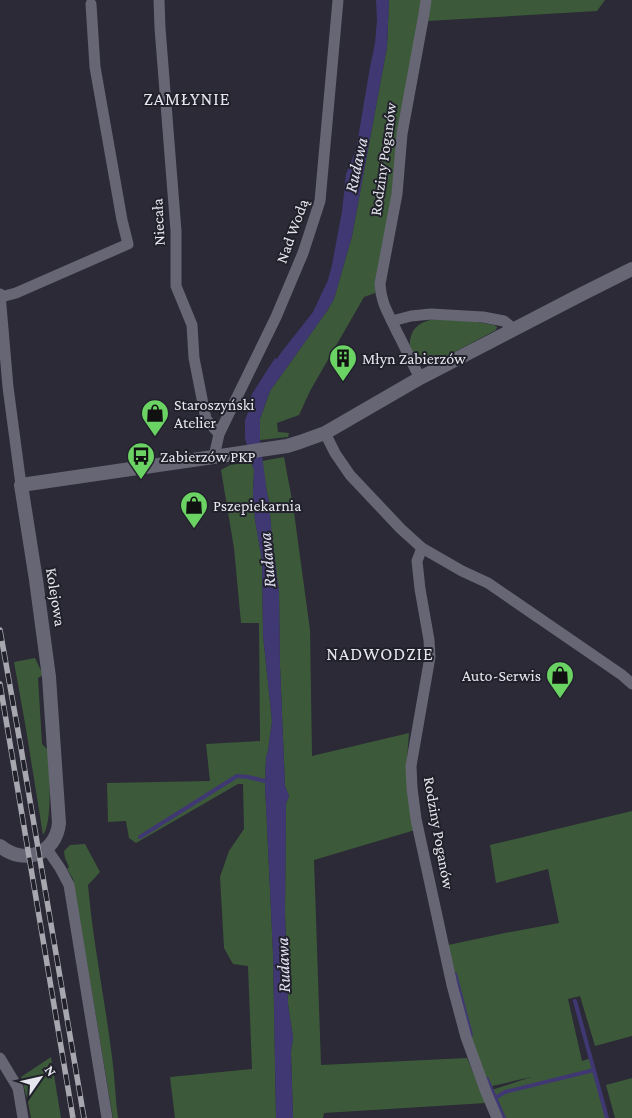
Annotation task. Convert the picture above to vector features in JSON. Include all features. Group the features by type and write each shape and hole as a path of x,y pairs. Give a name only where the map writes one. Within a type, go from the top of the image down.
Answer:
{"street":[{"name":"Niecała","path":"160,0 161,43 176,231 176,286 192,324 194,358 206,419 220,434"},
{"name":"Nad Wodą","path":"220,456 220,434 276,317 303,253 320,201 338,0"},
{"name":"Rodziny Poganów","path":"420,378 384,306 380,284 397,194 402,134 426,0"},
{"path":"0,296 16,293 128,244 122,220 97,76 91,4"},
{"path":"21,485 287,446 325,433 420,378 632,269"},
{"name":"Kolejowa","path":"0,296 8,387 46,651 52,713 59,823 56,836 47,849"},
{"path":"392,321 411,316 431,314 483,317 504,321 513,330"},
{"path":"325,433 350,474 401,530 422,548 488,583 622,675 632,684"},
{"name":"Rodziny Poganów","path":"422,548 417,561 430,657 411,766 415,814 452,985 466,1037 497,1118"},
{"path":"2,851 20,856 36,855 47,849 69,885 107,1118"},
{"path":"0,1058 18,1088 23,1118"}],"green space":[{"path":"389,0 422,0 383,254 375,293 364,297 310,391 299,415 277,423 278,432 289,433 288,437 260,440 260,419 270,391 334,299 352,236 387,47"},
{"path":"430,0 605,0 597,11 428,21"},
{"path":"453,318 497,327 496,330 432,364 417,360 411,351 410,340 417,326 433,319"},
{"path":"284,457 293,505 310,630 312,756 409,733 406,772 415,830 314,860 321,1065 467,1058 486,1103 324,1113 323,1118 293,1118 291,1052 293,1038 288,1004 285,913 286,804 289,796 285,786 279,592 269,502 262,461"},
{"path":"251,462 254,470 255,520 262,560 263,635 272,721 266,757 265,784 273,953 276,1118 175,1118 170,1077 252,1069 248,966 233,964 224,948 220,877 229,851 244,829 243,784 238,784 136,843 129,838 126,821 108,822 107,783 210,781 206,744 260,741 259,623 241,623 234,548 221,470 230,465"},
{"path":"35,658 43,675 38,678 42,744 48,750 49,769 50,795 48,819 43,835 14,662"},
{"path":"632,811 632,1036 595,1046 580,996 568,999 582,1061 591,1058 606,1118 497,1118 486,1092 531,1077 488,1087 474,1053 448,945 559,923 548,869 496,883 490,845"},
{"path":"85,844 100,872 88,885 113,1065 118,1118 113,1118 73,879 67,869 69,867 64,851 70,845"},
{"path":"51,1057 61,1118 31,1118 21,1077"},
{"path":"632,1078 632,1118 615,1118 606,1085"}],"water":[{"name":"Rudawa","path":"376,0 389,0 387,47 352,236 334,299 270,391 260,419 260,440 279,592 285,786 289,796 286,804 285,913 288,1004 293,1038 291,1052 293,1118 276,1118 273,953 265,784 266,757 272,721 263,635 262,560 255,520 254,470 245,438 245,420 252,394 275,358 277,359 313,312 328,280 342,211 346,174 356,150 375,43"}],"waterway":[{"path":"140,837 237,776 269,782"},
{"path":"455,974 471,1035"},
{"path":"575,1001 607,1118"},
{"path":"495,1098 505,1092 594,1070"},
{"path":"487,1079 504,1118"}],"railway":[{"path":"0,630 84,1118"},
{"path":"0,684 73,1118"}],"place":[{"name":"Młyn Zabierzów","path":"343,382"},
{"name":"Staroszyński Atelier","path":"155,437"},
{"name":"Zabierzów PKP","path":"141,480"},
{"name":"Pszepiekarnia","path":"194,529"},
{"name":"Auto-Serwis","path":"560,699"}],"district":[{"name":"ZAMŁYNIE","path":"187,99"},
{"name":"NADWODZIE","path":"380,654"}]}
